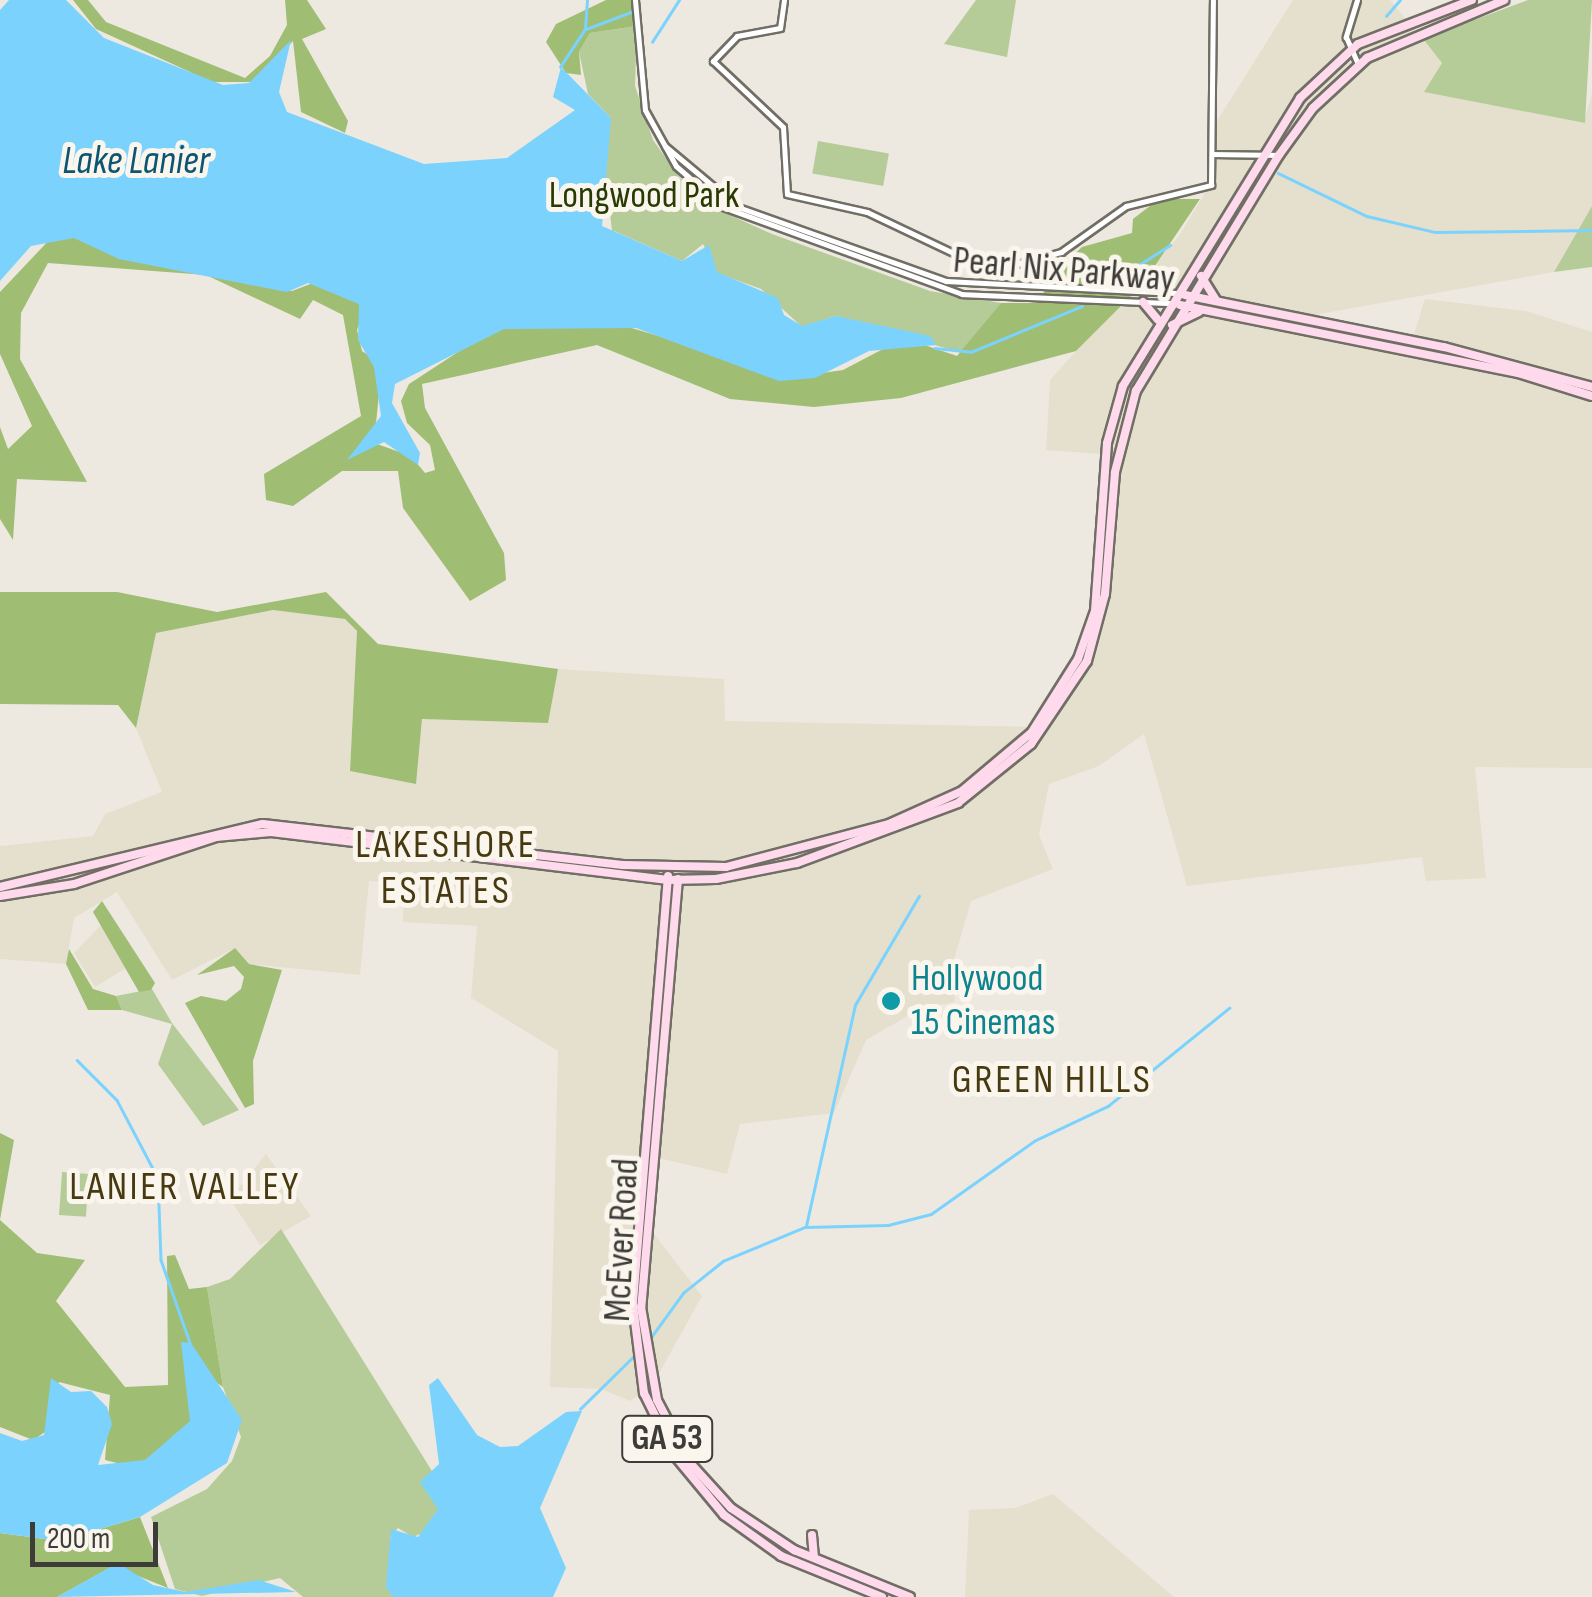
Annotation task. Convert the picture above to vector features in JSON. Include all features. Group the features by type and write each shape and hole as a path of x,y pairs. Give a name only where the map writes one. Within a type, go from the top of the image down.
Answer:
{"main road":[{"path":"0,896 74,884 194,843 257,833 673,869 758,862 919,814 973,784 1032,732 1070,676 1095,611 1106,442 1123,386 1158,322 1266,151 1300,98 1349,51 1472,0"},
{"path":"0,887 32,883 182,838 298,824 672,881 776,869 922,821 983,787 1031,744 1087,661 1106,588 1120,445 1136,390 1181,305 1279,155 1358,64 1504,0"},
{"path":"1201,274 1206,294 1224,305"},
{"name":"Pearl Nix Parkway","path":"1176,294 1444,347 1592,387"},
{"path":"1143,302 1158,322"},
{"name":"Pearl Nix Parkway","path":"1170,303 1518,373 1592,396"},
{"path":"1168,328 1204,311"},
{"name":"McEver Road","path":"673,869 642,1306 657,1400 690,1462 730,1508 794,1550 910,1597"},
{"name":"McEver Road","path":"672,881 658,996 633,1305 644,1392 675,1456 724,1515 770,1550 882,1597"},
{"path":"658,996 662,1055"},
{"path":"812,1535 810,1553 849,1573"}],"street":[{"path":"635,0 638,88 656,136"},
{"path":"784,0 781,27 737,36 713,58 720,75 784,130 789,196 867,212 991,271 1061,252 1126,206 1208,188 1213,154 1212,0"},
{"path":"1357,0 1346,28 1349,51 1358,64"},
{"name":"Pearl Nix Parkway","path":"656,136 738,207 924,275 994,289 1176,294"},
{"name":"Pearl Nix Parkway","path":"656,136 684,176 736,214 921,284 1001,299 1170,303"},
{"path":"1213,142 1234,153"},
{"path":"1213,154 1266,151 1279,155"}],"shaded area":[{"path":"1293,0 1390,0 1442,63 1425,92 1584,123 1592,93 1592,206 1554,272 1286,320 1410,347 1425,299 1526,311 1592,332 1592,768 1475,767 1486,878 1426,881 1422,857 1187,886 1144,734 1099,766 1049,784 1039,835 1053,869 971,901 951,970 955,1002 920,1009 866,1040 834,1113 740,1124 727,1174 659,1158 651,1230 702,1296 652,1386 630,1401 601,1389 550,1387 558,1051 471,998 477,926 403,922 404,883 369,881 360,975 249,964 235,948 172,980 117,892 74,918 66,964 0,959 0,846 93,836 105,814 162,792 136,728 156,633 273,610 345,619 357,632 350,771 416,783 422,719 547,723 558,669 724,679 725,721 1040,727 1079,671 1098,623 1114,455 1046,450 1050,380 1179,236 1212,181 1215,124"},
{"path":"101,925 128,967 95,987 74,953"},
{"path":"266,1154 311,1216 260,1245 230,1199"},
{"path":"1053,1494 1174,1597 965,1597 969,1510 1015,1508"}],"green space":[{"path":"73,0 88,0 106,22 245,78 270,56 287,25 285,0 307,0 326,29 302,39 348,121 345,133 301,112 293,41 256,82 212,82 96,29"},
{"path":"606,0 632,0 637,26 590,33 579,52 581,75 566,73 546,42 556,24"},
{"path":"976,0 1016,0 1007,57 944,44"},
{"path":"1528,0 1592,0 1585,123 1424,92 1442,63 1423,39"},
{"name":"Longwood Park","path":"637,26 635,86 653,140 680,178 721,211 772,234 930,291 1001,303 962,353 836,316 802,327 761,289 717,273 703,244 682,261 614,231 606,242 612,231 603,152 611,118 588,94 579,52 590,33"},
{"path":"818,141 889,154 883,186 812,173"},
{"path":"1159,199 1200,199 1142,285 1076,351 901,398 814,407 730,399 597,345 422,384 425,408 504,553 506,580 470,601 403,508 398,471 342,471 293,506 266,500 264,474 361,416 343,315 313,300 300,319 206,275 48,263 21,313 20,359 87,482 17,479 13,540 0,519 0,427 8,449 32,426 0,354 0,292 52,237 72,233 292,291 313,283 367,304 357,330 362,351 382,364 374,443 411,456 425,473 435,470 430,445 407,423 401,401 409,384 507,320 605,320 795,377 843,370 902,339 871,327 957,356 1001,303 1039,303 1052,275 1082,247 1132,233 1133,219"},
{"path":"1592,206 1592,267 1554,272"},
{"path":"0,592 117,592 217,612 326,592 378,644 558,669 548,723 422,719 416,784 350,771 357,631 345,619 273,610 156,633 136,728 118,705 0,704"},
{"path":"102,901 155,983 151,990 139,992 93,912"},
{"path":"235,948 249,964 282,970 253,1061 254,1104 245,1108 185,1003 201,996 226,1001 241,989 244,977 234,966 197,975"},
{"path":"69,949 93,989 116,996 122,1010 88,1010 66,964"},
{"path":"152,989 172,1023 239,1110 203,1126 158,1064 172,1024 122,1010 116,996"},
{"path":"0,1133 14,1140 0,1220"},
{"path":"62,1172 89,1174 86,1217 59,1215"},
{"path":"0,1220 37,1253 85,1260 56,1301 125,1387 168,1385 167,1256 175,1255 189,1289 207,1287 223,1387 206,1376 192,1422 137,1468 105,1460 110,1395 59,1382 45,1432 33,1440 0,1427"},
{"path":"281,1229 432,1471 439,1509 432,1529 413,1537 398,1528 390,1537 396,1597 303,1597 280,1578 202,1596 175,1589 151,1517 207,1489 232,1461 241,1437 223,1387 207,1287 230,1279"},
{"path":"140,1517 168,1588 113,1566 57,1597 0,1597 0,1533 60,1541"}],"water":[{"name":"Lake Lanier","path":"9,0 66,0 104,38 223,85 249,83 291,40 279,92 287,112 424,164 507,158 575,110 553,97 561,67 611,118 602,226 682,261 709,245 717,272 778,298 784,315 802,326 836,316 930,336 936,345 869,351 815,378 779,381 636,328 504,329 395,384 392,403 420,453 418,465 384,442 347,460 381,416 374,367 358,340 359,304 308,283 287,292 119,259 74,238 31,246 0,281 0,10"},
{"path":"181,1342 191,1343 242,1420 227,1463 140,1517 60,1541 0,1533 0,1433 22,1441 44,1435 51,1378 71,1392 91,1391 107,1407 112,1424 98,1465 145,1460 190,1421"},
{"path":"438,1378 477,1435 500,1447 518,1446 566,1412 582,1411 540,1508 566,1568 553,1597 393,1597 386,1587 391,1529 418,1537 438,1509 420,1482 439,1464 429,1385"},
{"path":"118,1563 153,1585 186,1592 259,1580 296,1592 57,1597"}],"waterway":[{"path":"560,67 585,29 587,0"},
{"path":"652,42 679,0"},
{"path":"1386,16 1400,0"},
{"path":"586,29 639,9"},
{"path":"1278,173 1367,216 1435,232 1592,230"},
{"path":"1117,279 1170,245"},
{"path":"935,348 971,352 1082,306"},
{"path":"806,1226 855,1005 919,896"},
{"path":"649,1340 683,1293 723,1261 805,1227 888,1225 931,1214 1034,1141 1108,1106 1229,1008"},
{"path":"77,1060 117,1100 158,1178 161,1260 190,1343"},
{"path":"580,1409 637,1353"}],"place":[{"name":"Hollywood 15 Cinemas","path":"891,1001"}],"district":[{"name":"LAKESHORE ESTATES","path":"446,868"},
{"name":"GREEN HILLS","path":"1052,1080"},
{"name":"LANIER VALLEY","path":"185,1187"}]}
